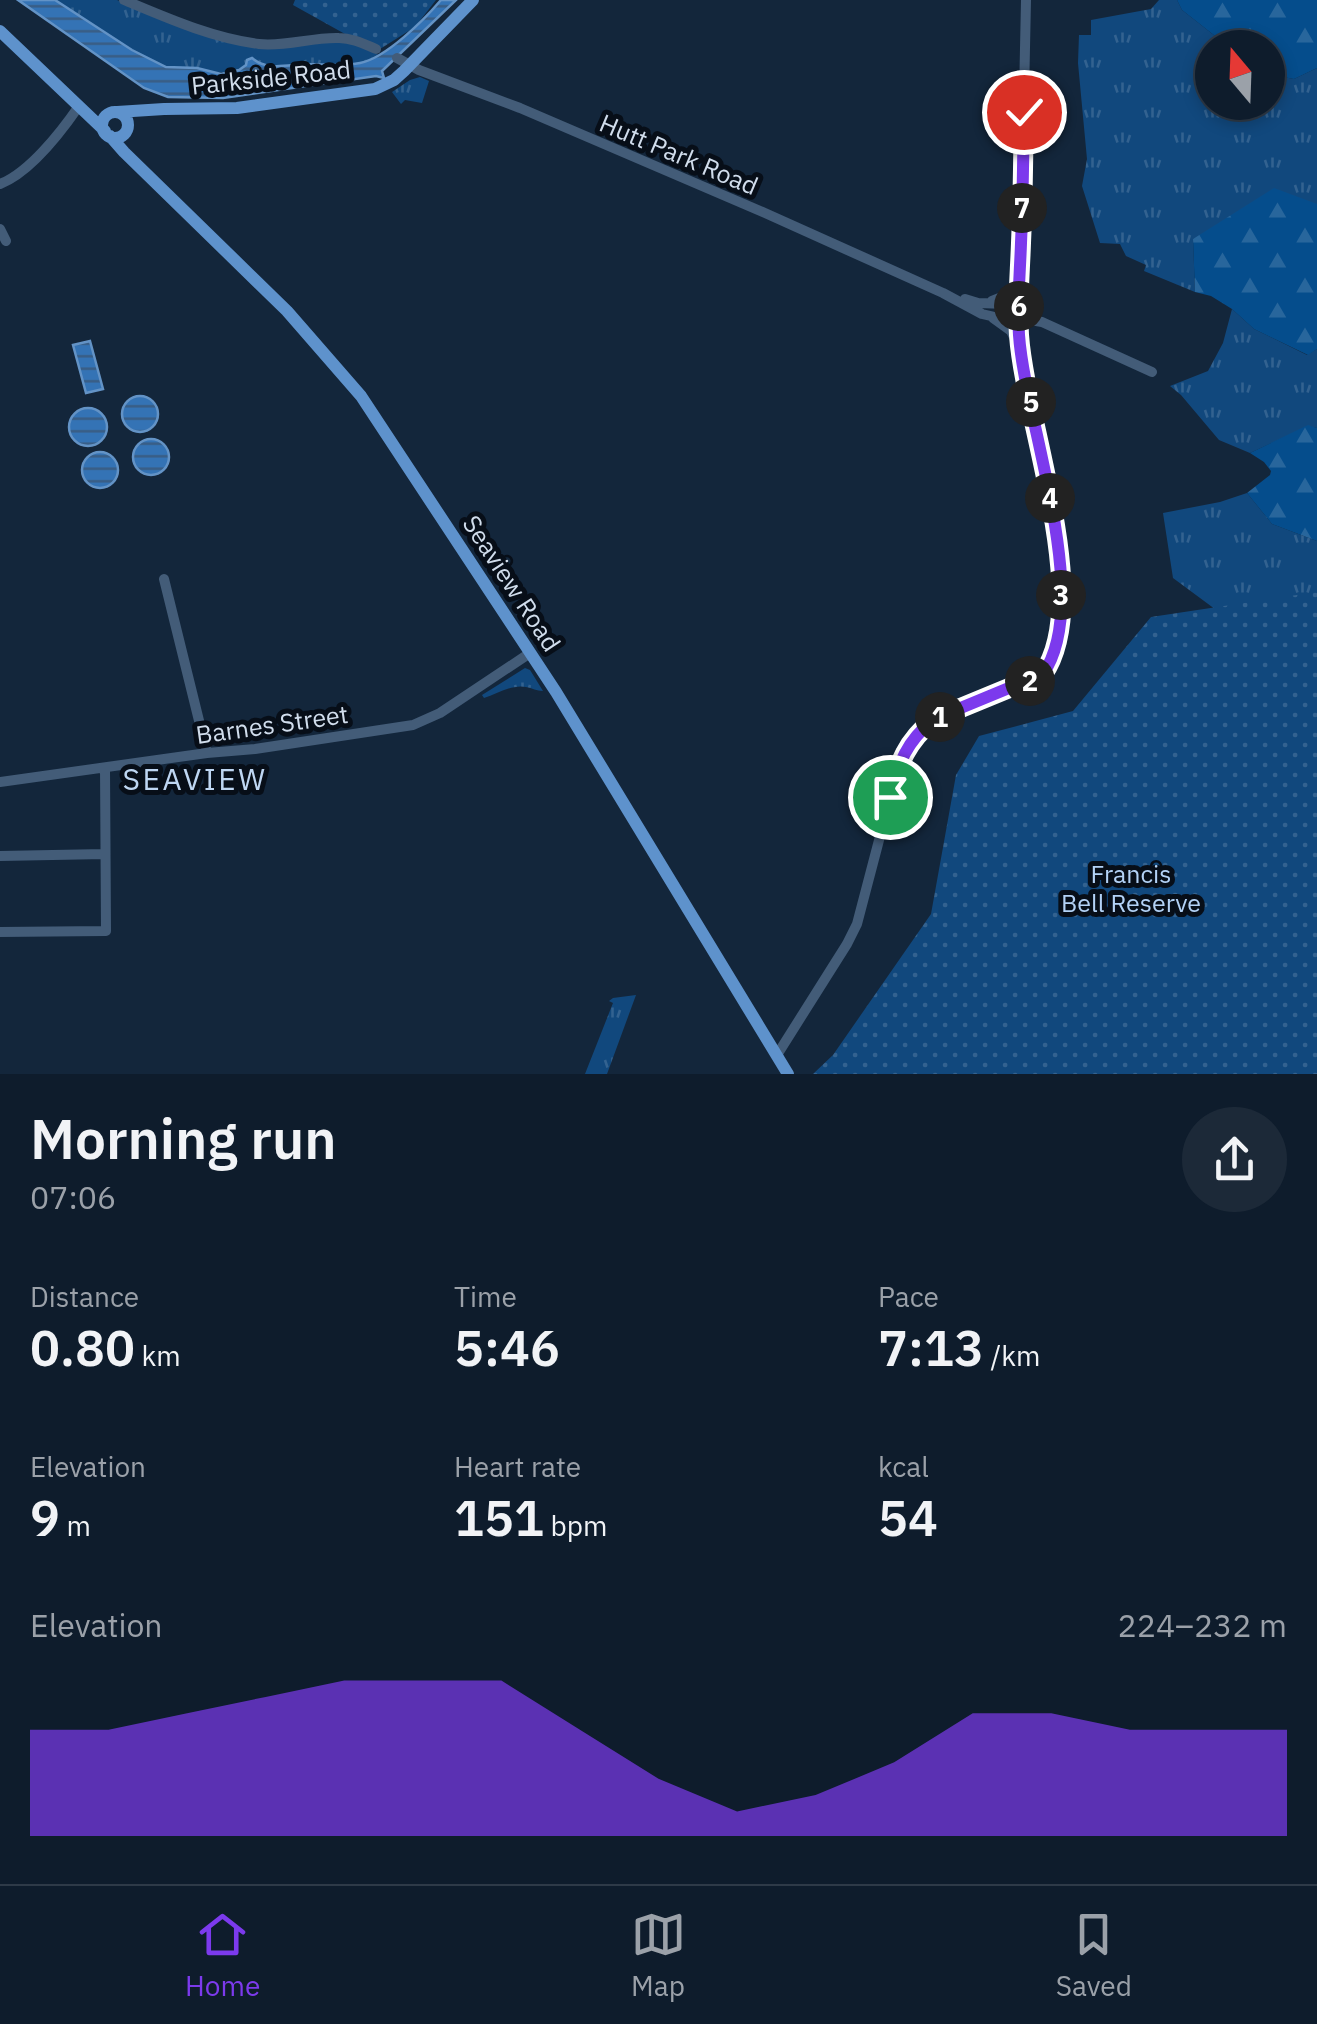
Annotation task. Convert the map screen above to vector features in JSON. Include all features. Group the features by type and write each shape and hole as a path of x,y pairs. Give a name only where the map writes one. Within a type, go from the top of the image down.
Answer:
{"main road":[{"name":"Parkside Road","path":"116,112 237,108 374,89 394,80 404,62 473,0"},
{"name":"Seaview Road","path":"0,31 287,310 340,369 387,434 590,746 788,1074"},
{"path":"79,107 116,112 127,119 128,144 136,164"},
{"name":"Parkside Road","path":"128,129 158,109"},
{"path":"116,112 102,124 107,134 119,137 128,129"}],"street":[{"path":"124,0 187,26 257,44 334,38 351,39 376,49"},
{"path":"777,1056 857,924 898,764 906,748 934,719 1043,674 1059,627 1060,560 1021,350 1019,316 1026,0"},
{"name":"Hutt Park Road","path":"404,62 566,127 943,292 1011,331 1021,350"},
{"path":"0,184 17,176 79,107"},
{"path":"0,228 6,241"},
{"path":"986,303 1006,295 1020,282"},
{"name":"Hutt Park Road","path":"943,292 978,304 1007,304 1019,316 1042,322 1152,372"},
{"path":"990,316 1019,316"},
{"path":"164,579 206,754"},
{"name":"Barnes Street","path":"0,782 420,724 530,652"},
{"path":"0,932 106,931 105,768"},
{"path":"0,856 105,854"}],"green space":[{"path":"55,0 117,0 194,32 254,47 334,41 378,54 366,62 341,66 270,66 251,58 241,68 229,72 168,67 121,45"},
{"path":"295,0 436,0 415,27 380,49 293,5"},
{"path":"1159,0 1177,0 1182,10 1207,30 1195,30 1195,120 1285,120 1285,77 1294,79 1317,68 1317,204 1193,239 1195,292 1144,271 1146,265 1126,256 1120,244 1100,243 1082,186 1087,159 1079,35 1091,35 1091,20 1151,9"},
{"path":"1177,0 1317,0 1317,68 1294,79 1285,77 1285,30 1207,30 1182,10"},
{"path":"420,77 429,81 422,103 405,100 401,104 392,92"},
{"path":"1274,188 1317,204 1317,349 1308,355 1254,329 1211,296 1195,292 1193,239"},
{"path":"1232,309 1254,329 1307,355 1317,349 1317,428 1308,426 1250,453 1219,440 1170,386 1208,371 1223,343"},
{"path":"1308,425 1317,428 1317,541 1272,524 1247,493 1271,471 1250,453"},
{"path":"1247,493 1272,524 1317,541 1317,670 1277,655 1173,578 1163,513"},
{"name":"Francis Bell Reserve","path":"1317,592 1317,1074 813,1074 833,1055 931,914 956,775 979,736 1073,711 1151,617"},
{"path":"525,668 543,691 515,687 484,698 482,695"},
{"path":"636,995 607,1074 585,1074 613,1003 609,1001"}],"shaded area":[{"path":"18,0 55,0 132,50 166,67 221,74 239,70 252,58 264,65 277,66 346,65 370,60 393,46 441,0 456,0 382,71 384,78 223,98 168,97 144,88"},
{"path":"90,341 103,389 86,393 73,345"},
{"path":"140,396 153,401 158,414 153,427 140,432 127,427 122,414 127,401"},
{"path":"88,408 101,414 107,427 101,440 88,446 75,440 69,427 75,414"},
{"path":"151,439 164,444 169,457 164,470 151,475 138,470 133,457 138,444"},
{"path":"100,452 113,457 118,470 113,483 100,488 87,483 82,470 87,457"}],"district":[{"name":"SEAVIEW","path":"195,778"}],"route":[{"path":"890,797 898,764 924,728 934,719 1043,674 1059,627 1061,578 1057,533 1019,336 1024,112"}]}
